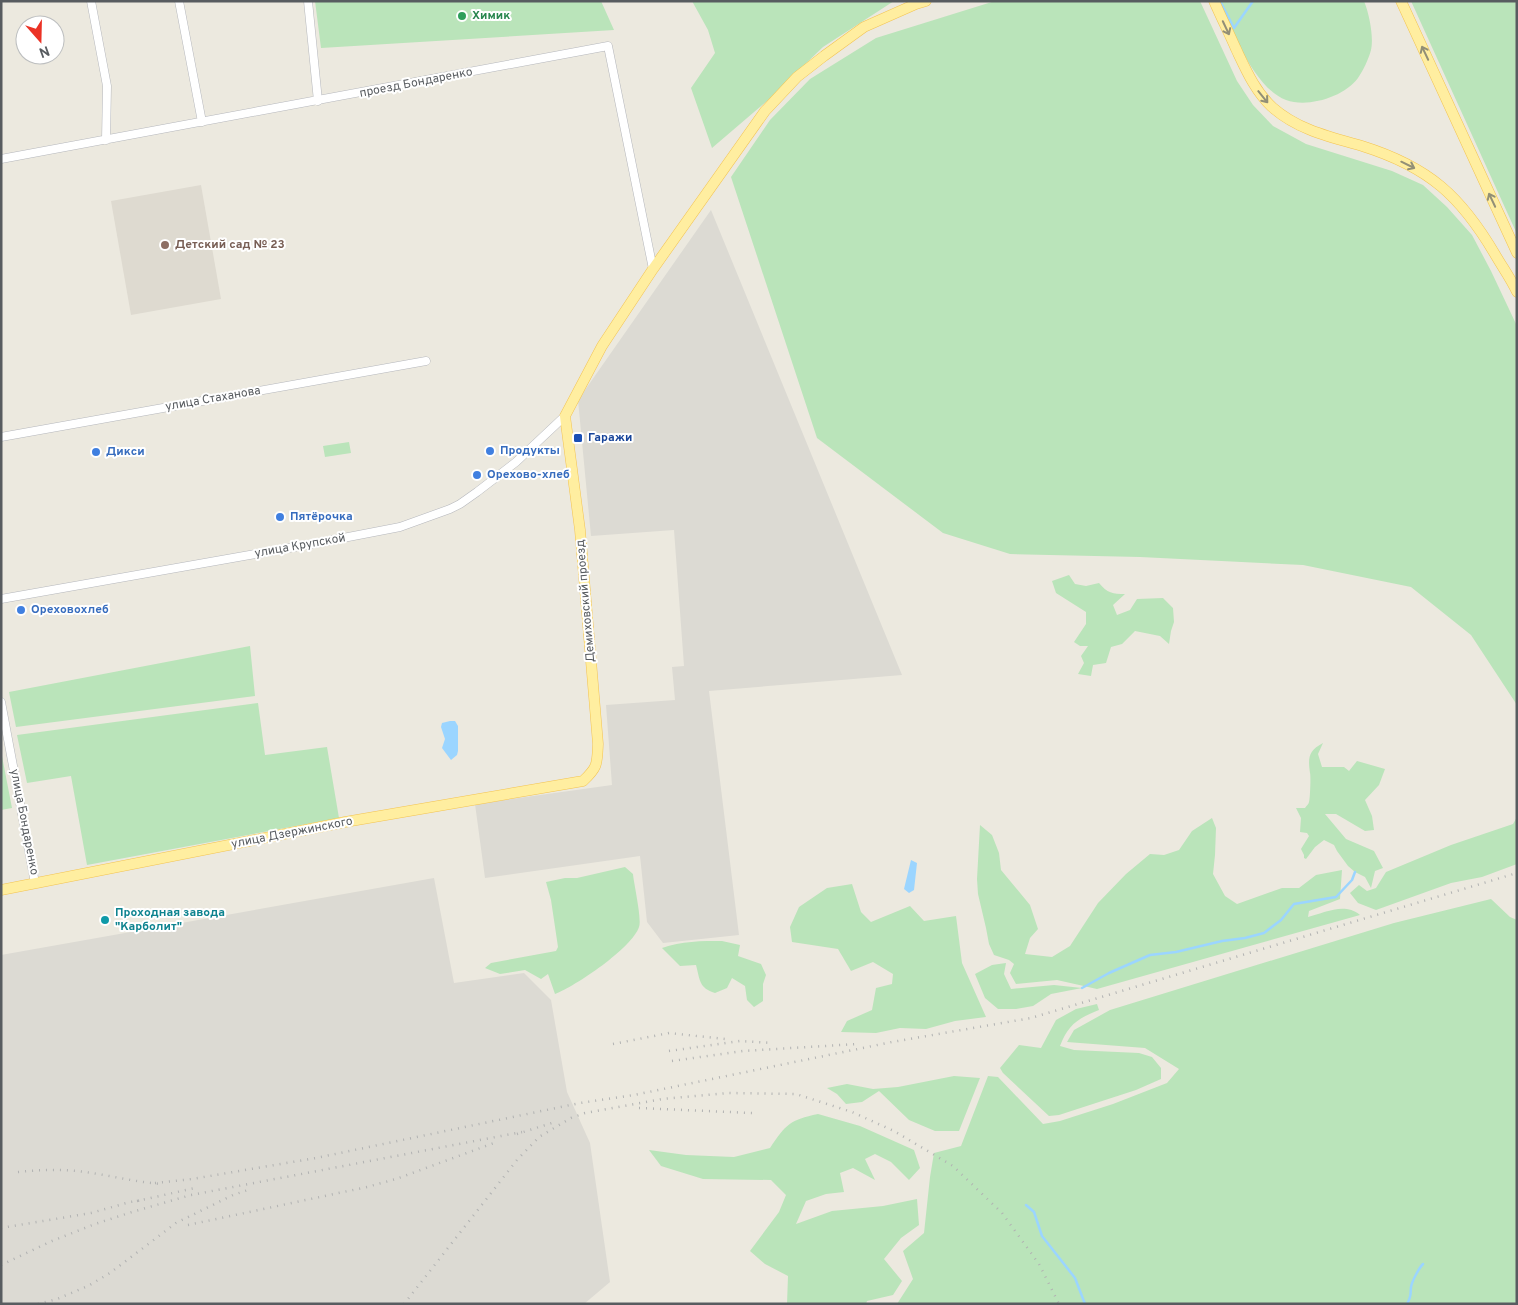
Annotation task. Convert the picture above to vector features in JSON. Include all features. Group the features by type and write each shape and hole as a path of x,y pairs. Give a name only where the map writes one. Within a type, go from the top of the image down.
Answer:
{"main road":[{"path":"565,416 602,346 653,268 765,111 797,77 864,27 926,1"},
{"path":"1214,1 1246,73 1274,109 1308,130 1379,152 1412,166 1443,187 1456,199 1479,228 1517,292"},
{"path":"1401,1 1517,253"},
{"name":"Демиховский проезд","path":"565,416 580,530 598,744 597,761 594,771 583,781"},
{"name":"улица Дзержинского","path":"1,890 345,822 583,781"}],"street":[{"path":"91,1 107,86 106,140"},
{"path":"179,1 202,122"},
{"path":"308,1 318,101"},
{"name":"проезд Бондаренко","path":"1,160 608,46 653,268"},
{"name":"улица Стаханова","path":"1,437 426,361"},
{"name":"улица Крупской","path":"1,598 303,546 400,527 450,509 466,500 516,462 565,416"},
{"name":"улица Бондаренко","path":"1,702 36,883"}],"shaded area":[{"name":"Детский сад № 23","path":"201,185 221,299 131,315 111,201"},
{"path":"711,210 902,675 709,691 739,935 663,943 647,922 640,856 485,878 475,804 612,785 606,705 675,700 672,667 684,666 674,530 591,536 578,400"},
{"path":"434,878 454,983 524,973 551,1000 567,1092 590,1143 610,1282 584,1304 1,1304 1,955"}],"green space":[{"name":"Химик","path":"315,1 601,1 614,30 321,48"},
{"path":"692,1 894,1 823,47 767,101 712,148 691,88 715,53 708,30"},
{"path":"995,1 1200,1 1237,81 1253,105 1273,126 1306,144 1392,171 1423,185 1447,207 1472,235 1517,326 1517,705 1471,635 1411,587 1303,565 1140,557 1010,554 943,533 817,438 731,177 770,120 810,79 876,38"},
{"path":"1218,1 1364,1 1371,32 1372,45 1369,57 1358,78 1344,91 1315,102 1305,103 1286,100 1275,94 1254,71 1237,42"},
{"path":"1411,1 1517,1 1517,234"},
{"path":"349,442 351,453 325,457 323,446"},
{"path":"1069,575 1075,584 1086,586 1099,583 1110,592 1125,594 1113,605 1117,615 1130,610 1137,599 1163,598 1173,608 1174,622 1169,644 1160,636 1135,631 1122,644 1111,647 1106,663 1093,665 1091,676 1078,674 1084,663 1081,656 1088,646 1080,646 1074,642 1086,624 1086,612 1056,593 1052,581"},
{"path":"250,646 255,696 16,727 9,692"},
{"path":"258,703 265,755 327,747 339,818 87,865 71,776 27,783 17,735"},
{"path":"1323,743 1318,754 1322,767 1344,767 1349,771 1357,761 1385,769 1379,785 1365,800 1372,816 1374,830 1365,831 1336,814 1325,814 1346,839 1374,851 1383,868 1375,871 1371,888 1365,877 1348,866 1334,845 1324,840 1315,847 1306,859 1301,849 1309,836 1307,833 1300,832 1301,818 1296,808 1305,808 1309,803 1310,755 1314,749"},
{"path":"1,751 12,808 1,810"},
{"path":"1517,817 1517,864 1482,877 1451,883 1376,910 1358,903 1350,893 1359,885 1367,891 1376,888 1386,872 1451,845 1513,824"},
{"path":"1212,818 1216,828 1213,874 1225,896 1237,904 1282,888 1299,888 1316,875 1342,870 1340,899 1309,911 1308,917 1341,909 1348,909 1360,915 1097,989 1057,980 1016,984 1010,973 1014,964 1009,960 994,955 989,944 978,894 980,825 992,835 999,853 1001,870 1030,905 1038,929 1030,938 1025,954 1052,957 1070,946 1098,903 1126,874 1150,854 1164,855 1179,850 1192,831"},
{"path":"625,867 633,874 639,910 639,927 626,945 589,975 555,994 548,974 541,979 525,970 500,974 485,968 491,963 556,951 558,947 551,900 546,882 565,878 577,878"},
{"path":"852,884 861,912 871,922 910,906 924,921 956,916 962,963 986,1017 955,1021 926,1029 900,1028 876,1033 841,1032 847,1021 872,1010 876,988 892,984 893,974 873,962 851,971 838,949 792,942 790,927 799,907 827,888"},
{"path":"1491,899 1510,917 1517,920 1517,1304 897,1304 913,1279 903,1251 924,1233 934,1153 961,1146 988,1076 998,1077 1043,1124 1060,1121 1113,1104 1167,1083 1179,1069 1145,1048 1067,1042 1074,1030 1110,1010 1394,923"},
{"path":"699,941 722,941 740,945 738,956 761,964 766,975 763,984 763,1001 754,1007 747,1000 745,986 732,978 727,988 715,993 710,991 701,983 696,965 680,966 662,948"},
{"path":"1006,963 1004,974 1011,989 1054,985 1082,988 1051,994 1033,1006 1016,1009 998,1009 985,998 975,974 992,965"},
{"path":"1097,1004 1099,1010 1085,1016 1070,1027 1060,1046 1074,1050 1139,1053 1152,1057 1161,1068 1161,1079 1136,1090 1059,1115 1049,1116 1000,1068 1019,1045 1041,1048 1056,1020 1076,1009"},
{"path":"954,1076 980,1078 959,1131 935,1131 909,1120 879,1091 862,1102 846,1104 837,1094 827,1088 847,1084 873,1089 898,1087"},
{"path":"818,1114 860,1126 914,1150 920,1168 909,1180 891,1162 875,1154 865,1159 875,1180 853,1168 840,1173 844,1192 826,1194 806,1201 796,1224 832,1211 883,1206 917,1199 919,1225 901,1238 884,1259 902,1281 893,1295 867,1301 866,1304 787,1304 788,1276 765,1264 750,1251 779,1212 786,1195 771,1180 703,1179 661,1166 649,1150 686,1155 734,1157 770,1148 789,1124 801,1118"}],"water":[{"path":"455,721 458,726 458,751 457,755 451,760 442,748 445,739 441,727 442,723"},
{"path":"911,860 917,863 914,890 909,893 904,889"}],"waterway":[{"path":"1220,1 1234,28 1253,1"},
{"path":"1082,988 1109,973 1150,955 1176,952 1264,933 1281,920 1294,904 1336,897 1352,880 1355,872"},
{"path":"1026,1205 1034,1212 1042,1236 1075,1278 1085,1304"},
{"path":"1407,1304 1413,1281 1423,1264"}],"railway":[{"path":"155,1183 192,1179 316,1158 580,1103 634,1095 892,1042 1031,1018 1517,873"},
{"path":"613,1044 669,1033 725,1039"},
{"path":"669,1051 740,1041 773,1043"},
{"path":"672,1061 743,1051 857,1044"},
{"path":"404,1304 517,1160 539,1137 571,1118 585,1113 662,1099 729,1093 796,1094 852,1112 894,1131 953,1166 1002,1213 1039,1264 1059,1304"},
{"path":"639,1108 752,1113"},
{"path":"517,1134 555,1122"},
{"path":"1,1265 52,1241 95,1224 191,1195 522,1132"},
{"path":"188,1225 367,1187 396,1179 494,1143"},
{"path":"18,1172 77,1171 162,1184"},
{"path":"137,1201 195,1188"},
{"path":"38,1304 57,1299 88,1286 110,1273 176,1223 233,1195 251,1189"},
{"path":"1,1228 91,1213 144,1200"}],"place":[{"name":"Химик","path":"462,16"},
{"name":"Детский сад № 23","path":"165,245"},
{"name":"Гаражи","path":"578,438"},
{"name":"Продукты","path":"490,451"},
{"name":"Дикси","path":"96,452"},
{"name":"Орехово-хлеб","path":"477,475"},
{"name":"Пятёрочка","path":"280,517"},
{"name":"Ореховохлеб","path":"21,610"},
{"name":"Проходная завода \"Карболит\"","path":"105,920"}]}
